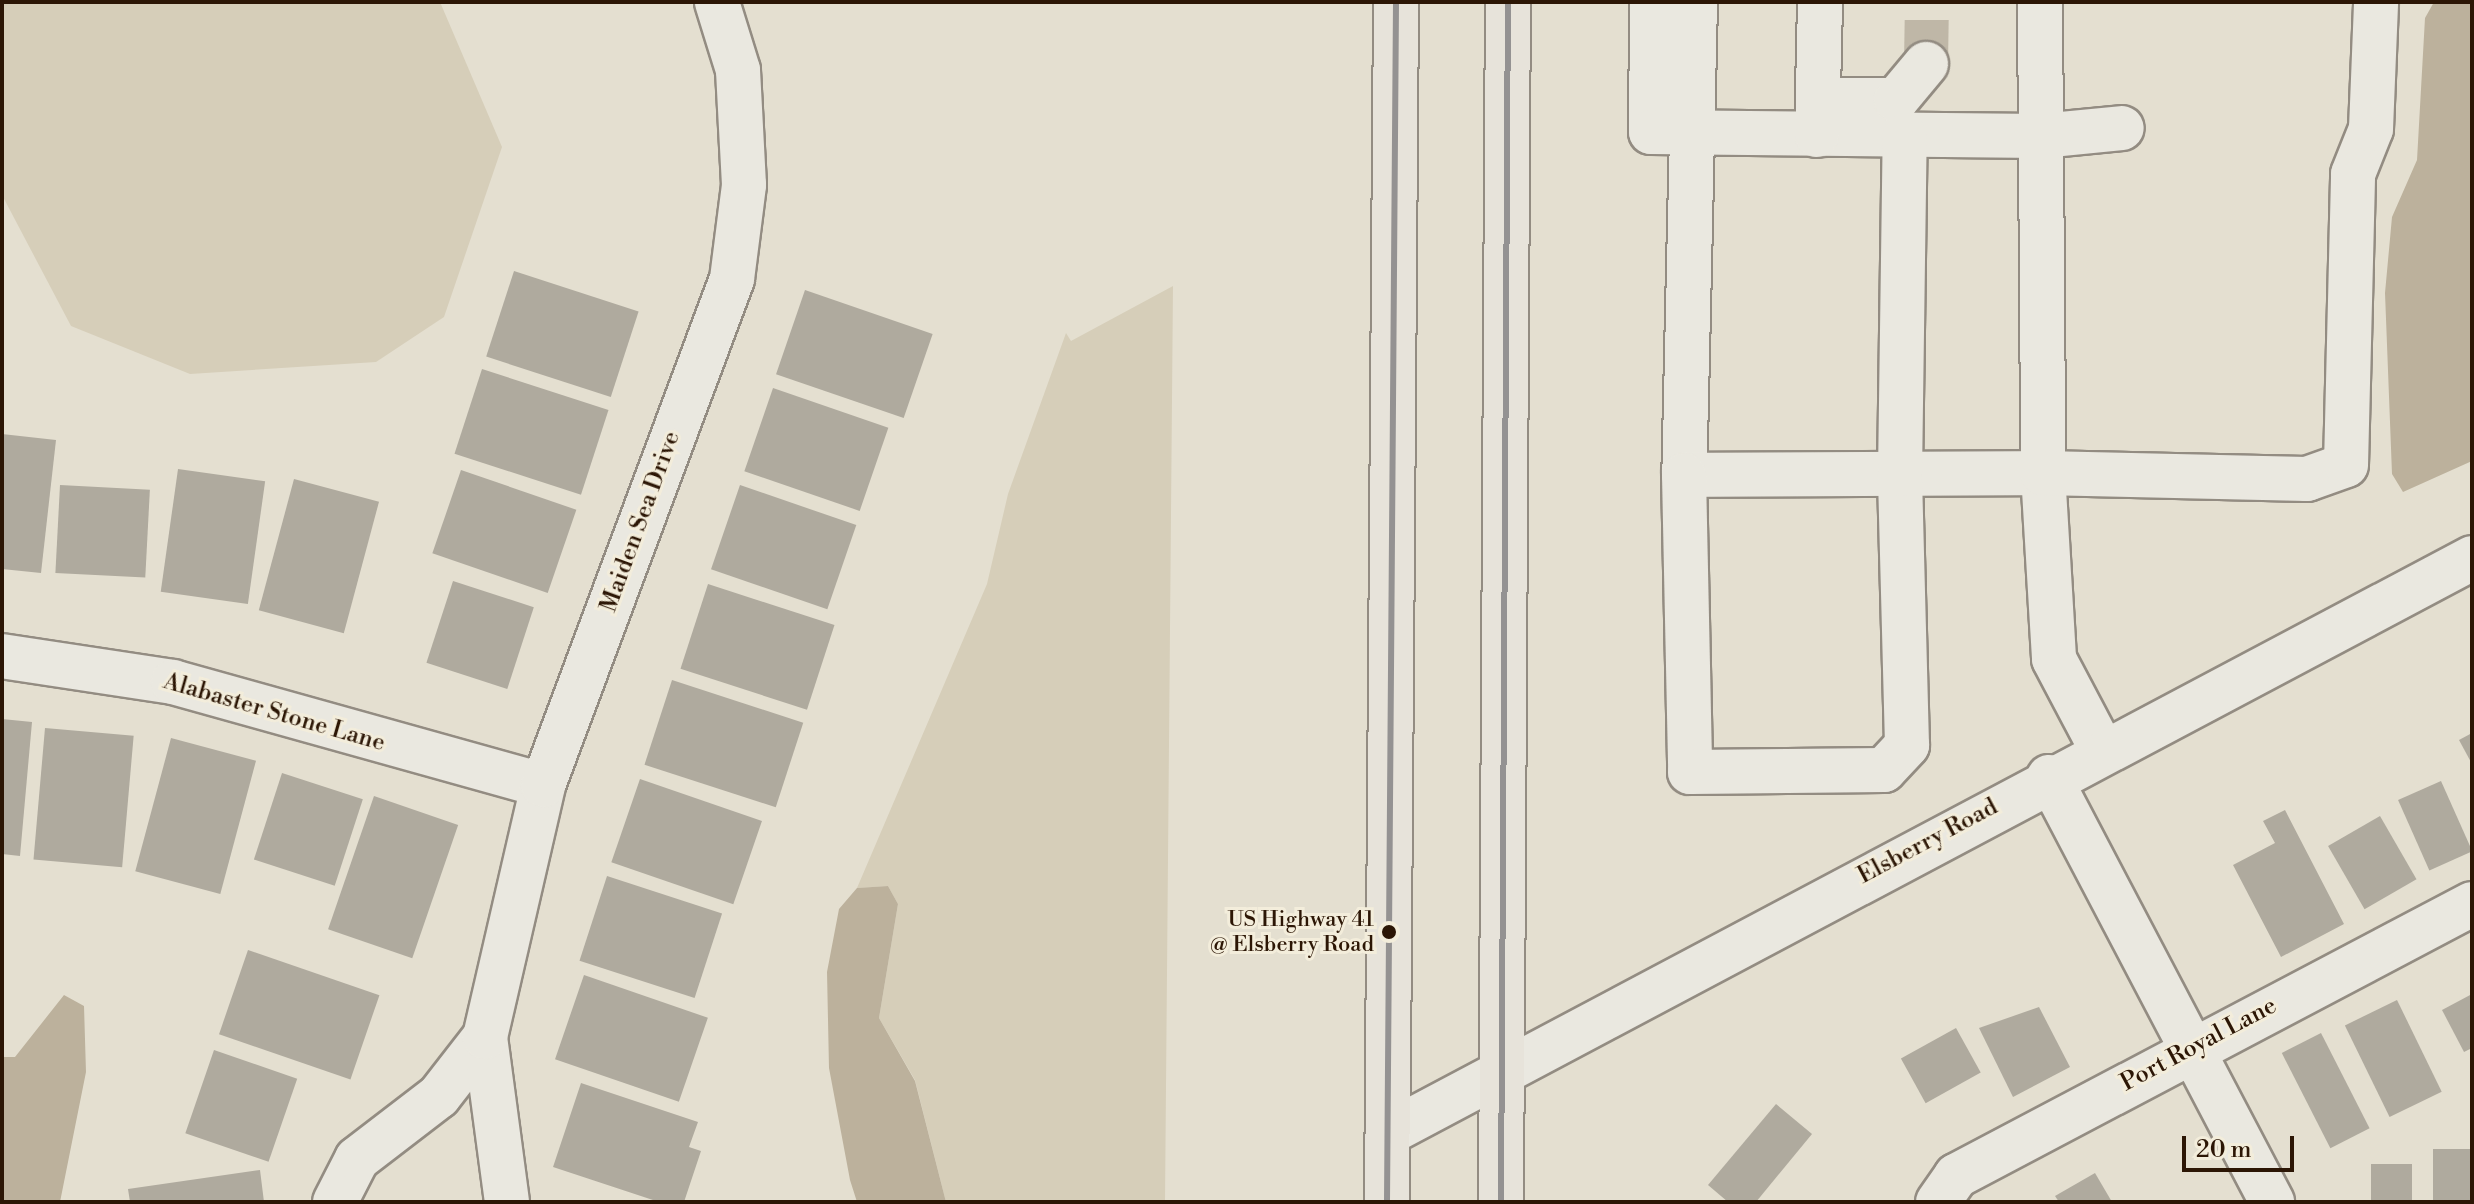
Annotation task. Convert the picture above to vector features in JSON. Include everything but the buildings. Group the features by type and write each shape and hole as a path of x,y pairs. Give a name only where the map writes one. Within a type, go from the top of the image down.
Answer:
{"main road":[{"path":"1387,1202 1396,2"},
{"path":"1501,1202 1508,2"}],"street":[{"name":"Maiden Sea Drive","path":"485,1037 543,785 732,279 744,185 738,70 717,2"},
{"path":"1652,2 1651,132 1693,133 1818,117 1896,100 1926,64"},
{"path":"1695,2 1684,475 1690,772 1884,770 1907,745 1900,474 1905,136"},
{"path":"1818,117 1820,2"},
{"path":"2040,2 2043,473 2054,659 2102,750"},
{"path":"1684,475 2043,473 2307,479 2346,465 2353,174 2371,129 2376,2"},
{"path":"1818,117 1905,136 2041,136 2122,128"},
{"name":"Elsberry Road","path":"1388,1133 2049,777 2472,558"},
{"name":"Alabaster Stone Lane","path":"2,656 173,682 543,785"},
{"path":"2049,777 2196,1046 2272,1202"},
{"name":"Port Royal Lane","path":"1938,1202 1956,1176 2196,1046 2472,904"},
{"path":"335,1202 357,1159 439,1096 485,1037"},
{"path":"485,1037 507,1202"}],"shaded area":[{"path":"2,2 440,2 502,147 444,317 376,362 190,374 71,326 2,195"},
{"path":"2434,2 2472,2 2472,461 2403,492 2392,474 2385,293 2392,217 2417,160 2425,18"},
{"path":"1173,286 1165,1202 946,1202 915,1080 879,1018 898,904 888,886 857,888 987,584 1008,494 1066,333 1071,341"},
{"path":"888,886 898,904 879,1018 915,1081 946,1202 857,1202 829,1068 827,972 839,909 857,888"},
{"path":"64,995 84,1006 86,1072 60,1202 2,1202 2,1057 15,1057"}],"tunnel":[{"path":"1926,64 1927,2"}],"transit line":[{"path":"1387,1202 1396,2"},
{"path":"1501,1202 1508,2"}],"place":[{"name":"US Highway 41 @ Elsberry Road","path":"1389,932"}]}
